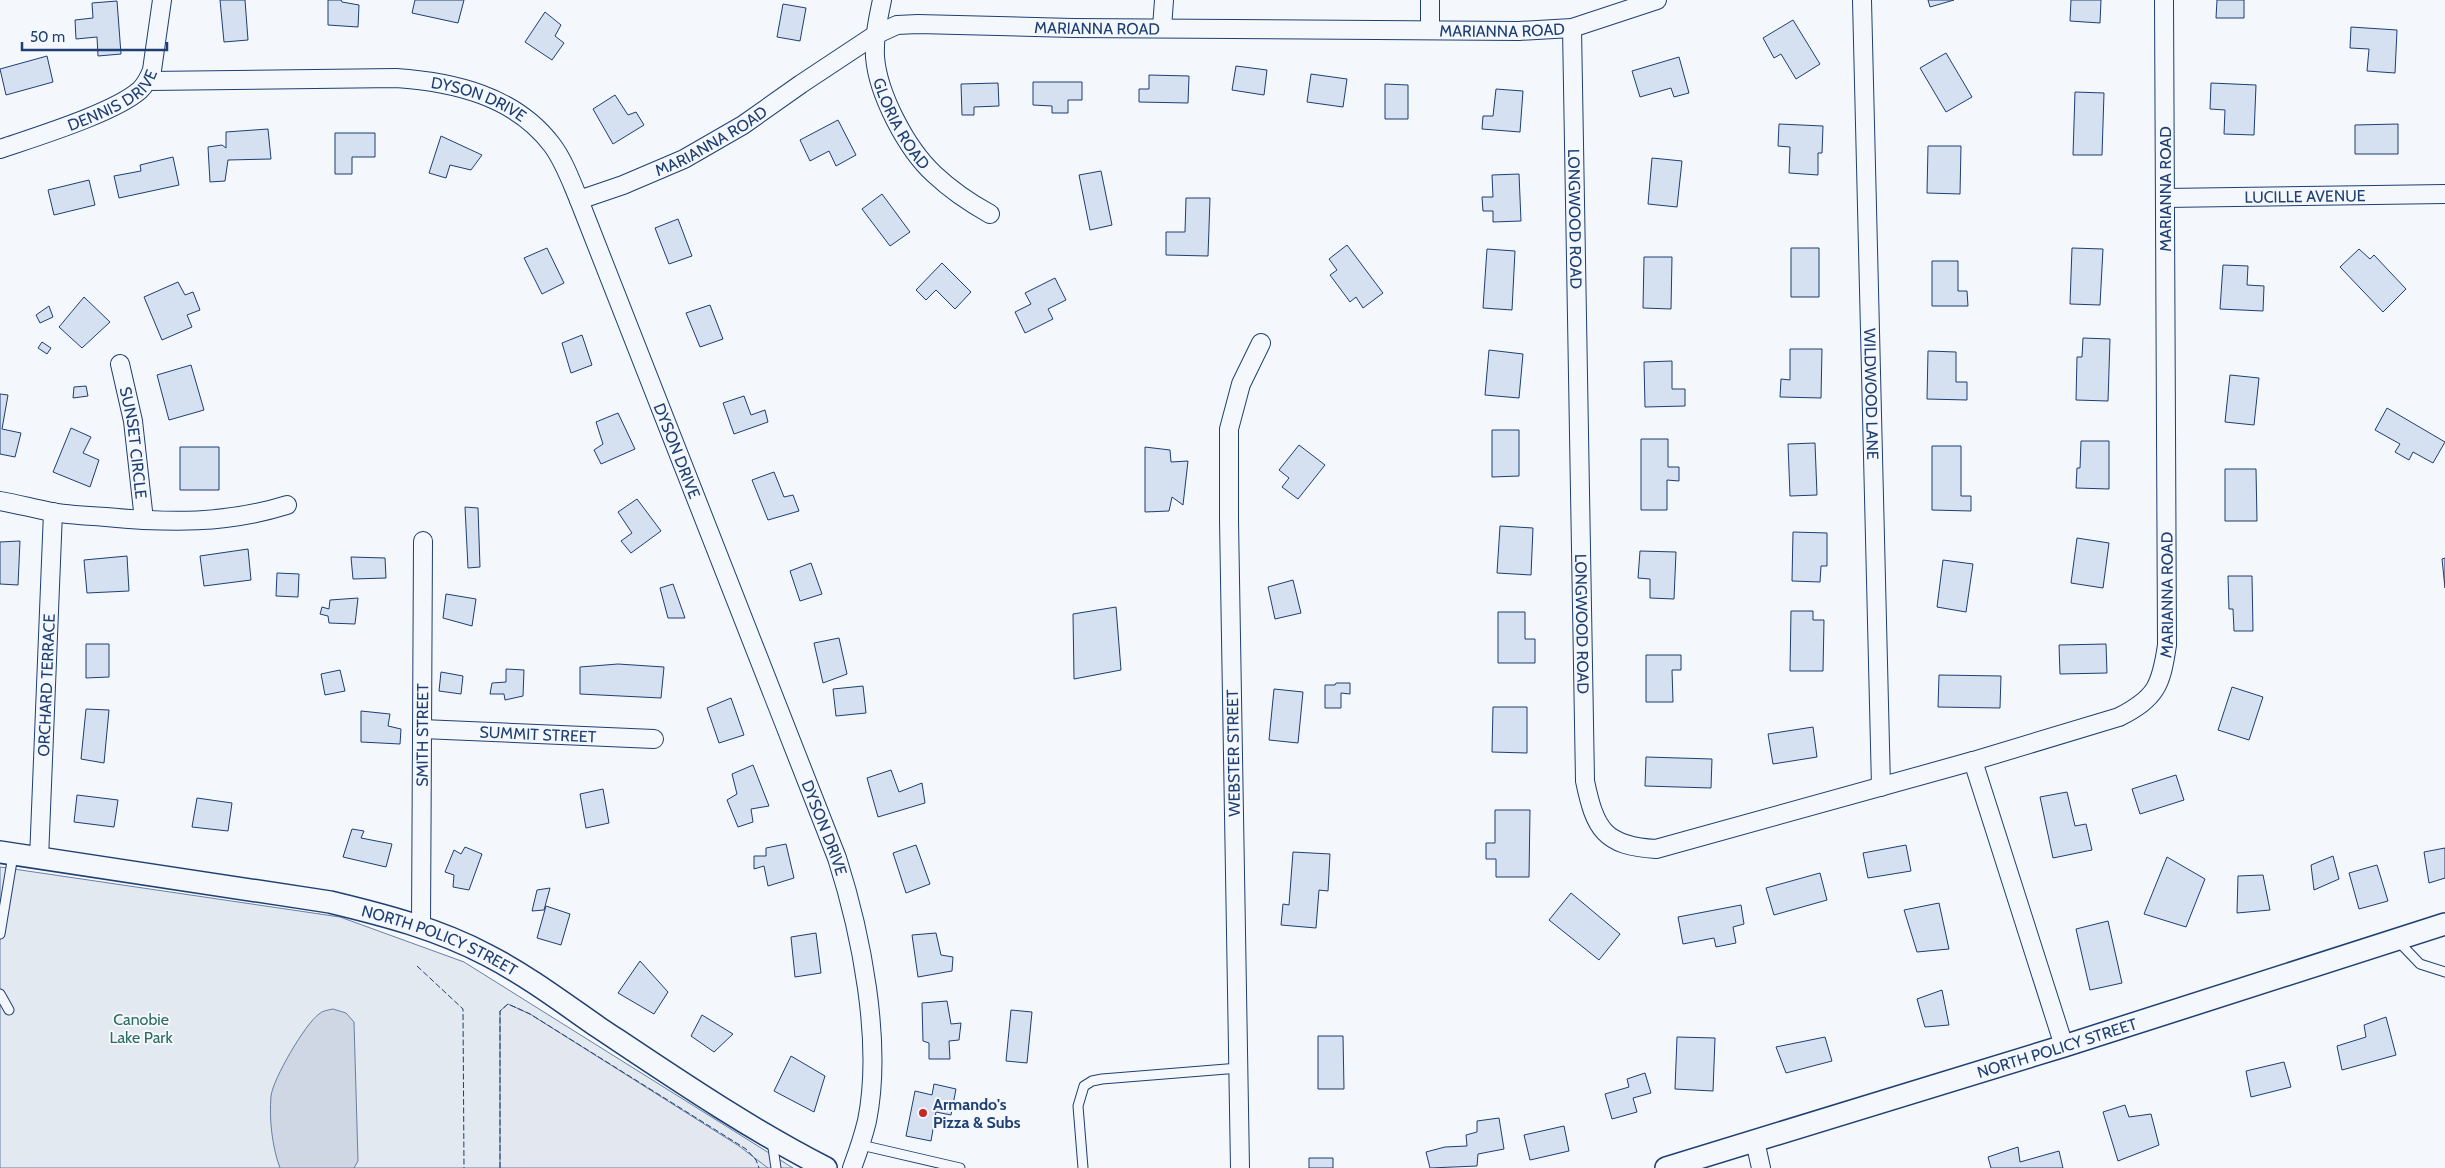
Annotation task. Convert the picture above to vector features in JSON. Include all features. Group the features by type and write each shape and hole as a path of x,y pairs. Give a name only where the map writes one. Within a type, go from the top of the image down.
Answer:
{"street":[{"name":"DENNIS DRIVE","path":"0,149 109,108 139,91 148,81 157,48 162,0"},
{"name":"GLORIA ROAD","path":"882,0 875,34 875,56 880,83 889,106 910,142 933,173 971,203 990,214"},
{"path":"1162,28 1164,0"},
{"path":"1430,0 1430,30"},
{"name":"MARIANNA ROAD","path":"579,200 623,185 684,159 743,125 875,34 897,25 1519,31 1572,28 1657,0"},
{"name":"WILDWOOD LANE","path":"1862,0 1881,787"},
{"name":"MARIANNA ROAD","path":"1973,761 2119,717 2140,706 2156,689 2164,668 2167,645 2164,0"},
{"name":"LONGWOOD ROAD","path":"1572,28 1585,781 1597,824 1613,839 1634,847 1656,849 1973,761"},
{"name":"DYSON DRIVE","path":"148,81 396,78 452,85 480,93 507,105 532,123 552,145 567,172 579,200 837,858 847,888 861,951 872,1054 868,1112 852,1168"},
{"name":"LUCILLE AVENUE","path":"2165,198 2445,194"},
{"name":"WEBSTER STREET","path":"1240,1168 1229,429 1242,384 1261,343"},
{"name":"SUNSET CIRCLE","path":"120,364 133,421 144,520"},
{"path":"0,501 53,512 185,522 255,515 287,505"},
{"name":"ORCHARD TERRACE","path":"38,859 53,512"},
{"name":"SMITH STREET","path":"421,927 423,541"},
{"name":"SUMMIT STREET","path":"422,729 654,739"},
{"path":"1973,761 2064,1046"},
{"name":"NORTH POLICY STREET","path":"7,854 330,902 374,912 421,927 465,944 504,965 726,1112 772,1140 826,1168"},
{"name":"NORTH POLICY STREET","path":"1666,1168 2064,1046 2445,924"},
{"path":"1755,1141 1761,1168"}],"lane":[{"path":"0,934 7,854"},
{"path":"2397,940 2420,964 2445,972"},
{"path":"0,994 10,1010"},
{"path":"1083,1168 1078,1106 1084,1086 1102,1079 1239,1068"},
{"path":"772,1140 776,1168"},
{"path":"860,1144 960,1168"}],"green space":[{"name":"Canobie Lake Park","path":"0,867 340,917 464,962 793,1168 0,1168"}],"shaded area":[{"path":"508,1004 530,1014 739,1146 768,1168 500,1168 500,1011"},
{"path":"333,1009 346,1013 354,1022 358,1161 354,1168 280,1168 273,1142 271,1123 270,1105 273,1088 283,1065 306,1029 320,1013"}],"building":[{"path":"220,0 245,0 248,40 224,42"},
{"path":"328,0 341,0 342,2 359,5 358,27 328,25"},
{"path":"415,0 464,0 458,23 412,13"},
{"path":"1928,0 1954,0 1930,7"},
{"path":"2071,0 2101,0 2100,23 2070,21"},
{"path":"2217,0 2244,0 2244,18 2216,18"},
{"path":"117,1 121,54 98,56 97,37 76,39 75,20 93,18 92,3"},
{"path":"783,4 806,8 800,41 777,37"},
{"path":"545,12 561,25 555,36 564,43 552,60 525,42"},
{"path":"1793,20 1820,64 1796,79 1781,54 1774,58 1763,38"},
{"path":"2351,27 2397,30 2395,73 2367,71 2369,49 2350,48"},
{"path":"1946,53 1972,97 1946,112 1920,68"},
{"path":"47,56 53,82 6,95 0,69"},
{"path":"1679,57 1689,93 1674,97 1671,88 1640,97 1632,71"},
{"path":"1236,66 1267,70 1264,95 1232,90"},
{"path":"1311,74 1347,79 1343,107 1307,102"},
{"path":"1149,75 1189,76 1188,103 1139,102 1139,89 1149,89"},
{"path":"1033,82 1082,82 1082,100 1068,100 1068,113 1052,113 1052,106 1033,105"},
{"path":"998,83 999,106 974,107 974,115 962,115 961,84"},
{"path":"2211,83 2256,85 2254,135 2224,134 2225,110 2210,109"},
{"path":"1385,84 1408,85 1408,119 1385,119"},
{"path":"1496,89 1523,91 1520,132 1482,129 1483,116 1493,116"},
{"path":"2075,92 2104,93 2102,155 2073,155"},
{"path":"615,95 628,115 636,112 644,125 613,144 593,109"},
{"path":"838,120 856,155 836,166 829,151 810,161 800,140"},
{"path":"1779,124 1823,126 1822,153 1818,153 1818,175 1789,173 1790,147 1778,146"},
{"path":"2398,124 2398,154 2355,154 2355,125"},
{"path":"268,129 271,159 228,160 225,181 210,182 208,147 222,145 226,148 226,132"},
{"path":"335,133 375,133 375,157 352,157 352,174 335,174"},
{"path":"441,136 482,155 471,170 450,165 446,178 429,173"},
{"path":"1928,146 1961,146 1960,194 1927,193"},
{"path":"173,157 179,185 119,198 114,176 141,171 140,165"},
{"path":"1652,158 1682,161 1677,207 1648,204"},
{"path":"1101,171 1112,225 1090,230 1079,175"},
{"path":"1519,174 1521,221 1493,222 1493,211 1483,211 1482,197 1493,197 1492,175"},
{"path":"89,180 95,205 54,215 48,190"},
{"path":"882,194 910,232 890,246 862,209"},
{"path":"1186,198 1210,198 1208,256 1166,255 1166,232 1185,232"},
{"path":"678,219 692,256 669,264 655,228"},
{"path":"1347,245 1383,293 1363,308 1356,297 1350,302 1330,275 1337,270 1329,259"},
{"path":"547,248 564,283 542,294 524,258"},
{"path":"1791,248 1819,248 1819,297 1791,297"},
{"path":"2072,248 2103,249 2100,305 2070,304"},
{"path":"1487,249 1515,251 1512,310 1483,308"},
{"path":"2359,249 2370,259 2374,255 2406,289 2383,312 2340,267"},
{"path":"1644,257 1672,257 1671,309 1643,308"},
{"path":"1932,261 1958,261 1958,291 1967,291 1968,306 1932,306"},
{"path":"942,263 971,292 955,309 936,290 926,300 916,290"},
{"path":"2223,265 2248,266 2247,285 2264,286 2263,311 2220,309"},
{"path":"1055,278 1066,300 1048,309 1053,319 1025,333 1015,312 1031,304 1025,293"},
{"path":"178,282 185,295 193,292 200,310 187,315 192,327 162,340 144,297"},
{"path":"84,297 110,322 82,348 59,327"},
{"path":"710,305 723,339 700,347 686,313"},
{"path":"49,306 53,317 40,323 36,315"},
{"path":"582,335 592,365 571,373 562,343"},
{"path":"2083,338 2110,339 2108,401 2076,400 2077,357 2082,357"},
{"path":"42,342 51,348 47,354 38,348"},
{"path":"1790,349 1822,349 1821,398 1780,397 1781,379 1790,380"},
{"path":"1489,350 1523,354 1519,398 1485,395"},
{"path":"1928,351 1956,352 1956,382 1967,382 1967,400 1927,399"},
{"path":"1672,361 1672,389 1685,389 1685,406 1645,407 1644,362"},
{"path":"191,365 204,410 169,420 157,375"},
{"path":"2230,375 2259,378 2254,425 2225,422"},
{"path":"86,386 88,396 73,398 74,387"},
{"path":"0,394 8,395 2,429 21,433 15,457 0,454"},
{"path":"744,396 751,415 765,410 768,422 734,434 723,403"},
{"path":"2387,408 2445,442 2433,463 2413,452 2409,460 2395,452 2400,444 2375,430"},
{"path":"618,413 635,449 601,464 594,450 603,444 596,422"},
{"path":"71,428 91,437 83,453 99,460 90,487 53,472"},
{"path":"1492,430 1519,430 1519,476 1492,477"},
{"path":"1641,439 1668,439 1668,467 1679,467 1679,481 1667,480 1667,510 1641,510"},
{"path":"2081,441 2109,441 2109,489 2076,488 2077,468 2080,468"},
{"path":"1815,443 1817,495 1790,496 1788,444"},
{"path":"1299,445 1325,465 1298,499 1282,487 1289,478 1279,470"},
{"path":"1932,446 1961,446 1961,496 1971,496 1971,511 1932,510"},
{"path":"180,447 219,447 219,490 180,490"},
{"path":"1145,447 1170,450 1171,462 1188,461 1183,505 1172,497 1169,511 1145,512"},
{"path":"2225,469 2256,469 2257,521 2225,521"},
{"path":"774,472 784,497 793,495 799,511 768,520 752,480"},
{"path":"637,499 661,531 631,553 621,541 632,533 618,512"},
{"path":"465,507 478,508 480,567 468,568"},
{"path":"1500,526 1533,528 1531,575 1497,573"},
{"path":"1793,532 1827,533 1827,566 1821,566 1820,582 1792,581"},
{"path":"2077,538 2109,543 2103,588 2071,583"},
{"path":"20,541 18,585 0,584 0,542"},
{"path":"248,549 251,580 204,586 200,556"},
{"path":"1640,551 1676,552 1674,599 1650,598 1650,579 1638,578"},
{"path":"127,556 129,591 87,593 84,560"},
{"path":"351,557 385,558 386,578 353,579"},
{"path":"2445,558 2445,588 2442,559"},
{"path":"1943,560 1973,564 1966,612 1937,607"},
{"path":"811,563 822,594 800,601 790,571"},
{"path":"277,573 299,574 298,597 276,596"},
{"path":"2228,576 2252,576 2253,631 2234,631 2233,609 2229,609"},
{"path":"1293,580 1301,613 1275,619 1268,587"},
{"path":"673,584 685,618 668,618 660,588"},
{"path":"446,594 476,599 472,626 443,618"},
{"path":"358,598 355,624 329,623 328,616 320,614 322,607 329,609 330,600"},
{"path":"1116,607 1121,670 1074,679 1073,614"},
{"path":"1791,611 1813,611 1813,620 1824,620 1823,671 1790,671"},
{"path":"1498,612 1525,612 1525,639 1535,639 1535,663 1498,663"},
{"path":"839,638 847,674 823,683 814,643"},
{"path":"86,644 109,644 109,677 86,678"},
{"path":"2106,644 2107,673 2060,674 2059,645"},
{"path":"1646,655 1681,655 1681,670 1672,670 1673,702 1646,702"},
{"path":"618,664 664,667 661,698 580,694 580,667"},
{"path":"506,669 524,670 523,696 505,700 504,694 490,694 492,683 506,682"},
{"path":"340,670 345,691 325,695 321,674"},
{"path":"441,672 463,676 461,694 439,691"},
{"path":"1939,675 2001,676 2000,708 1938,707"},
{"path":"1336,683 1350,683 1350,694 1341,693 1341,708 1325,708 1325,685 1335,685"},
{"path":"863,686 866,713 836,716 833,689"},
{"path":"2232,687 2263,697 2249,740 2218,730"},
{"path":"1274,689 1303,692 1298,743 1269,740"},
{"path":"731,698 744,735 719,743 707,708"},
{"path":"1493,707 1527,707 1527,753 1492,752"},
{"path":"86,709 109,710 104,763 81,759"},
{"path":"361,711 390,714 388,726 401,729 400,744 361,742"},
{"path":"1813,727 1817,757 1773,764 1768,734"},
{"path":"1646,757 1712,759 1711,788 1645,786"},
{"path":"753,765 769,806 751,809 753,822 738,827 727,800 737,794 732,774"},
{"path":"891,770 899,792 922,783 925,803 878,817 867,778"},
{"path":"2176,775 2184,800 2140,814 2132,789"},
{"path":"603,789 609,823 586,828 580,794"},
{"path":"2067,792 2075,826 2086,824 2092,850 2053,858 2040,797"},
{"path":"77,795 118,800 114,827 74,822"},
{"path":"197,798 232,803 228,831 192,827"},
{"path":"1495,810 1530,810 1529,877 1496,877 1496,859 1486,859 1486,843 1495,843"},
{"path":"352,829 364,831 361,838 392,844 386,867 343,857"},
{"path":"786,844 794,878 768,886 764,866 754,869 754,856 766,856 766,848"},
{"path":"916,845 930,884 906,893 893,853"},
{"path":"1906,845 1911,871 1868,878 1863,853"},
{"path":"465,847 482,854 469,890 453,887 454,875 445,872 454,850 461,854"},
{"path":"2445,848 2445,878 2429,883 2424,852"},
{"path":"1293,852 1330,854 1328,891 1319,890 1316,928 1281,925 1283,904 1289,905"},
{"path":"2333,856 2339,879 2314,890 2311,865"},
{"path":"2167,857 2205,879 2186,927 2144,914"},
{"path":"2377,865 2388,901 2359,909 2349,873"},
{"path":"1820,873 1827,900 1774,915 1766,888"},
{"path":"2263,875 2270,910 2237,913 2238,876"},
{"path":"550,888 544,910 532,911 537,890"},
{"path":"1571,893 1620,934 1599,960 1549,920"},
{"path":"1939,903 1949,949 1917,952 1904,910"},
{"path":"1741,905 1744,924 1733,927 1736,943 1716,947 1714,938 1683,944 1678,917"},
{"path":"546,906 570,914 561,945 537,938"},
{"path":"2108,921 2122,983 2090,990 2076,929"},
{"path":"816,933 821,973 795,977 791,937"},
{"path":"936,933 941,955 953,957 952,971 918,977 912,935"},
{"path":"640,961 668,992 654,1014 618,993"},
{"path":"1942,990 1949,1025 1925,1027 1917,999"},
{"path":"947,1001 951,1024 961,1023 959,1040 949,1041 950,1059 929,1059 929,1043 923,1041 922,1003"},
{"path":"1011,1010 1032,1012 1027,1063 1006,1061"},
{"path":"702,1015 733,1034 714,1052 691,1036"},
{"path":"2386,1017 2396,1055 2342,1070 2337,1046 2366,1037 2364,1025"},
{"path":"1318,1036 1343,1036 1344,1089 1318,1089"},
{"path":"1677,1037 1715,1038 1713,1091 1675,1089"},
{"path":"1825,1037 1832,1061 1786,1073 1776,1047"},
{"path":"791,1056 825,1076 814,1112 774,1091"},
{"path":"2284,1062 2291,1087 2251,1097 2246,1071"},
{"path":"1645,1073 1651,1093 1633,1098 1637,1112 1612,1119 1605,1094 1629,1087 1627,1079"},
{"name":"Armando's Pizza & Subs","path":"934,1084 956,1089 951,1115 936,1112 931,1141 906,1136 915,1091 932,1095"},
{"path":"2125,1105 2129,1117 2151,1114 2159,1145 2118,1161 2103,1112"},
{"path":"1499,1118 1504,1149 1478,1154 1477,1166 1430,1168 1426,1152 1445,1147 1467,1146 1466,1135 1477,1132 1477,1121"},
{"path":"1564,1126 1569,1151 1530,1160 1524,1135"},
{"path":"2018,1147 2020,1162 2059,1151 2063,1168 1991,1168 1988,1157"},
{"path":"1309,1158 1333,1158 1333,1168 1309,1168"}],"fence":[{"path":"417,966 463,1009 464,1168"},
{"path":"500,1168 500,1011 508,1004 530,1014 746,1149 756,1160 759,1168"}],"place":[{"name":"Armando's Pizza & Subs","path":"923,1113"}]}
